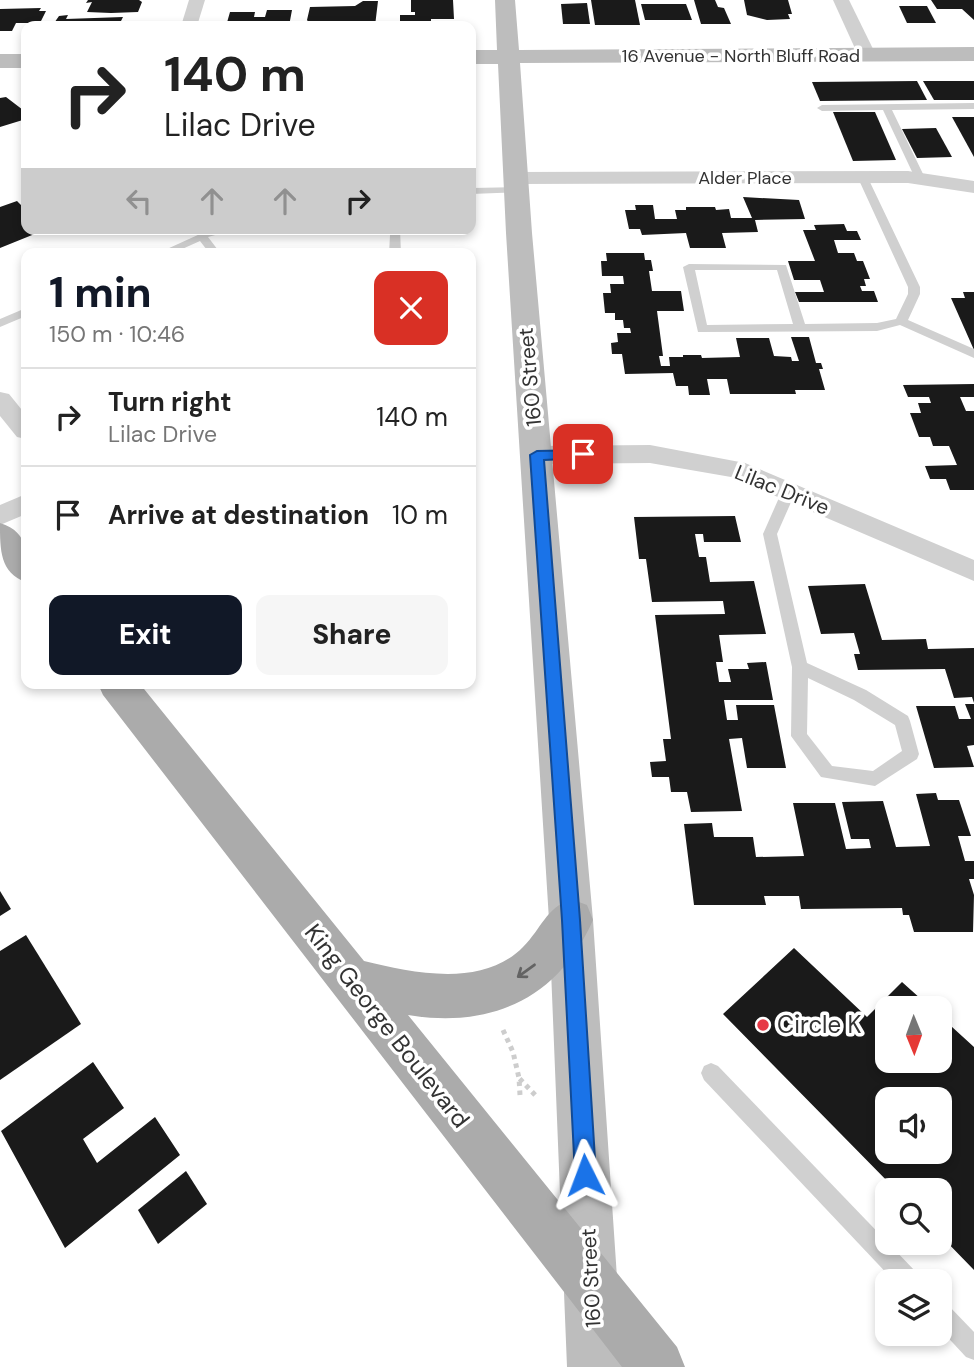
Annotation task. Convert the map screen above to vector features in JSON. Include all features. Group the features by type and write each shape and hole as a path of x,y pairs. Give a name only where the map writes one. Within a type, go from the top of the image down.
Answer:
{"main road":[{"name":"160 Street","path":"505,0 516,184 571,920 595,1367"},
{"name":"16 Avenue - North Bluff Road","path":"476,57 974,54"},
{"path":"0,61 21,61"},
{"path":"0,536 21,563"},
{"name":"King George Boulevard","path":"121,689 657,1367"},
{"path":"351,980 389,990 432,996 488,993 531,970 571,920"}],"street":[{"path":"191,21 197,0"},
{"path":"841,0 867,55"},
{"name":"Alder Place","path":"516,184 920,178 974,187"},
{"path":"0,400 21,425"},
{"name":"Lilac Drive","path":"537,455 650,454 736,470 974,571"},
{"path":"0,516 21,506"}],"lane":[{"path":"822,108 974,106"},
{"path":"886,107 920,178"},
{"path":"863,178 914,287 914,294 901,321"},
{"path":"476,190 516,184"},
{"path":"175,248 206,235"},
{"path":"202,236 211,248"},
{"path":"800,328 782,267 689,267 702,329 800,328 877,327 901,321 974,354"},
{"path":"0,323 21,314"},
{"path":"789,491 770,534 800,667 799,736 827,772 875,779 911,754 902,721 860,695 800,667"},
{"path":"711,1073 898,1269"},
{"path":"952,1326 974,1349"}],"path":[{"path":"498,1020 513,1052 520,1095"},
{"path":"519,1078 536,1096"}],"building":[{"path":"88,0 142,2 138,12 111,13 87,12 92,2 86,3"},
{"path":"411,0 453,0 454,19 400,21 400,15 415,15 415,12 411,12"},
{"path":"591,0 635,0 640,25 595,25"},
{"path":"694,0 715,0 718,7 724,8 731,24 701,24"},
{"path":"744,0 788,0 792,14 788,14 790,19 767,20 747,15"},
{"path":"931,0 974,0 974,20 962,9 937,9"},
{"path":"363,1 378,1 376,21 307,20 310,7 355,6"},
{"path":"587,3 590,24 563,24 561,4"},
{"path":"641,4 686,4 692,20 645,20"},
{"path":"899,6 927,6 936,23 907,23"},
{"path":"41,8 39,11 46,11 41,21 21,21 16,23 12,31 0,31 0,9"},
{"path":"267,10 292,10 290,21 227,21 230,12 255,12 254,17 265,17"},
{"path":"68,15 66,19 123,17 121,21 56,21 59,16"},
{"path":"917,81 927,100 820,101 812,82"},
{"path":"923,81 974,81 974,100 934,100"},
{"path":"6,97 21,108 21,121 0,127 0,98"},
{"path":"833,112 875,112 896,160 853,161"},
{"path":"952,117 974,117 974,157"},
{"path":"936,128 952,157 917,158 902,129"},
{"path":"743,197 799,200 805,219 755,220 758,232 722,233 726,248 690,248 686,233 642,235 640,229 629,229 625,210 636,210 635,205 653,205 655,219 677,219 675,210 686,210 686,207 715,207 716,210 729,209 731,218 752,218"},
{"path":"17,201 21,205 21,235 32,235 0,248 0,207"},
{"path":"844,224 847,231 857,231 861,240 834,240 838,253 854,253 857,261 863,261 870,279 864,279 866,286 860,286 862,291 874,291 878,302 799,302 795,292 824,292 820,280 794,280 788,261 815,261 803,230 816,230 814,225"},
{"path":"606,253 644,253 645,260 651,260 653,271 649,271 652,291 681,291 684,311 657,311 663,356 659,356 661,366 670,366 669,357 683,355 701,355 702,358 740,357 736,338 769,338 774,356 791,357 792,361 799,361 791,337 809,337 816,363 821,363 823,369 819,369 825,390 795,390 796,394 730,394 727,379 707,379 710,395 689,395 688,386 676,386 673,373 625,374 622,354 612,354 611,343 618,342 617,333 631,333 630,328 624,328 623,320 615,320 615,313 605,313 603,293 611,293 610,284 624,284 623,276 602,276 601,261 607,261"},
{"path":"963,292 974,292 974,350 951,298 965,298"},
{"path":"974,384 974,397 960,397 966,411 974,411 974,490 950,490 946,479 930,479 925,466 957,465 949,446 933,446 930,437 919,437 910,413 921,413 918,403 931,403 929,397 908,397 903,385"},
{"path":"735,516 741,542 704,542 703,534 695,534 699,557 706,557 710,582 754,581 766,634 719,635 723,662 716,662 719,682 731,682 728,669 749,669 747,663 766,662 773,700 724,700 727,720 738,720 736,705 774,705 786,768 747,768 742,738 729,739 742,811 691,812 687,792 671,792 669,777 652,777 650,762 666,761 663,739 671,739 655,615 725,614 723,601 652,602 646,559 639,559 634,517"},
{"path":"865,584 882,640 926,639 928,649 974,648 974,703 972,697 954,698 945,669 858,670 854,654 860,654 854,633 821,634 808,586"},
{"path":"965,704 974,704 974,745 967,746 974,767 934,768 916,706 955,706 959,719 971,719"},
{"path":"936,793 938,800 959,800 971,836 958,836 965,861 974,861 974,879 969,879 974,895 973,932 914,932 909,915 903,915 902,908 801,909 799,896 764,896 766,905 694,905 684,824 712,823 714,837 753,837 756,857 804,856 793,803 835,803 846,849 871,848 869,839 851,839 842,802 883,801 896,847 930,846 916,794"},
{"path":"0,891 11,909 0,916"},
{"path":"26,935 81,1024 0,1080 0,951"},
{"path":"794,948 867,1017 875,1009 875,1073 952,1073 952,1027 974,1047 974,1270 952,1247 952,1178 884,1178 723,1014"},
{"path":"902,982 918,996 888,996"},
{"path":"93,1062 124,1108 83,1139 97,1163 155,1117 180,1155 65,1248 1,1131"},
{"path":"186,1171 207,1204 158,1244 138,1210"}],"place":[{"name":"Circle K","path":"763,1025"}],"route":[{"path":"583,454 537,455 571,920 585,1175"}]}
